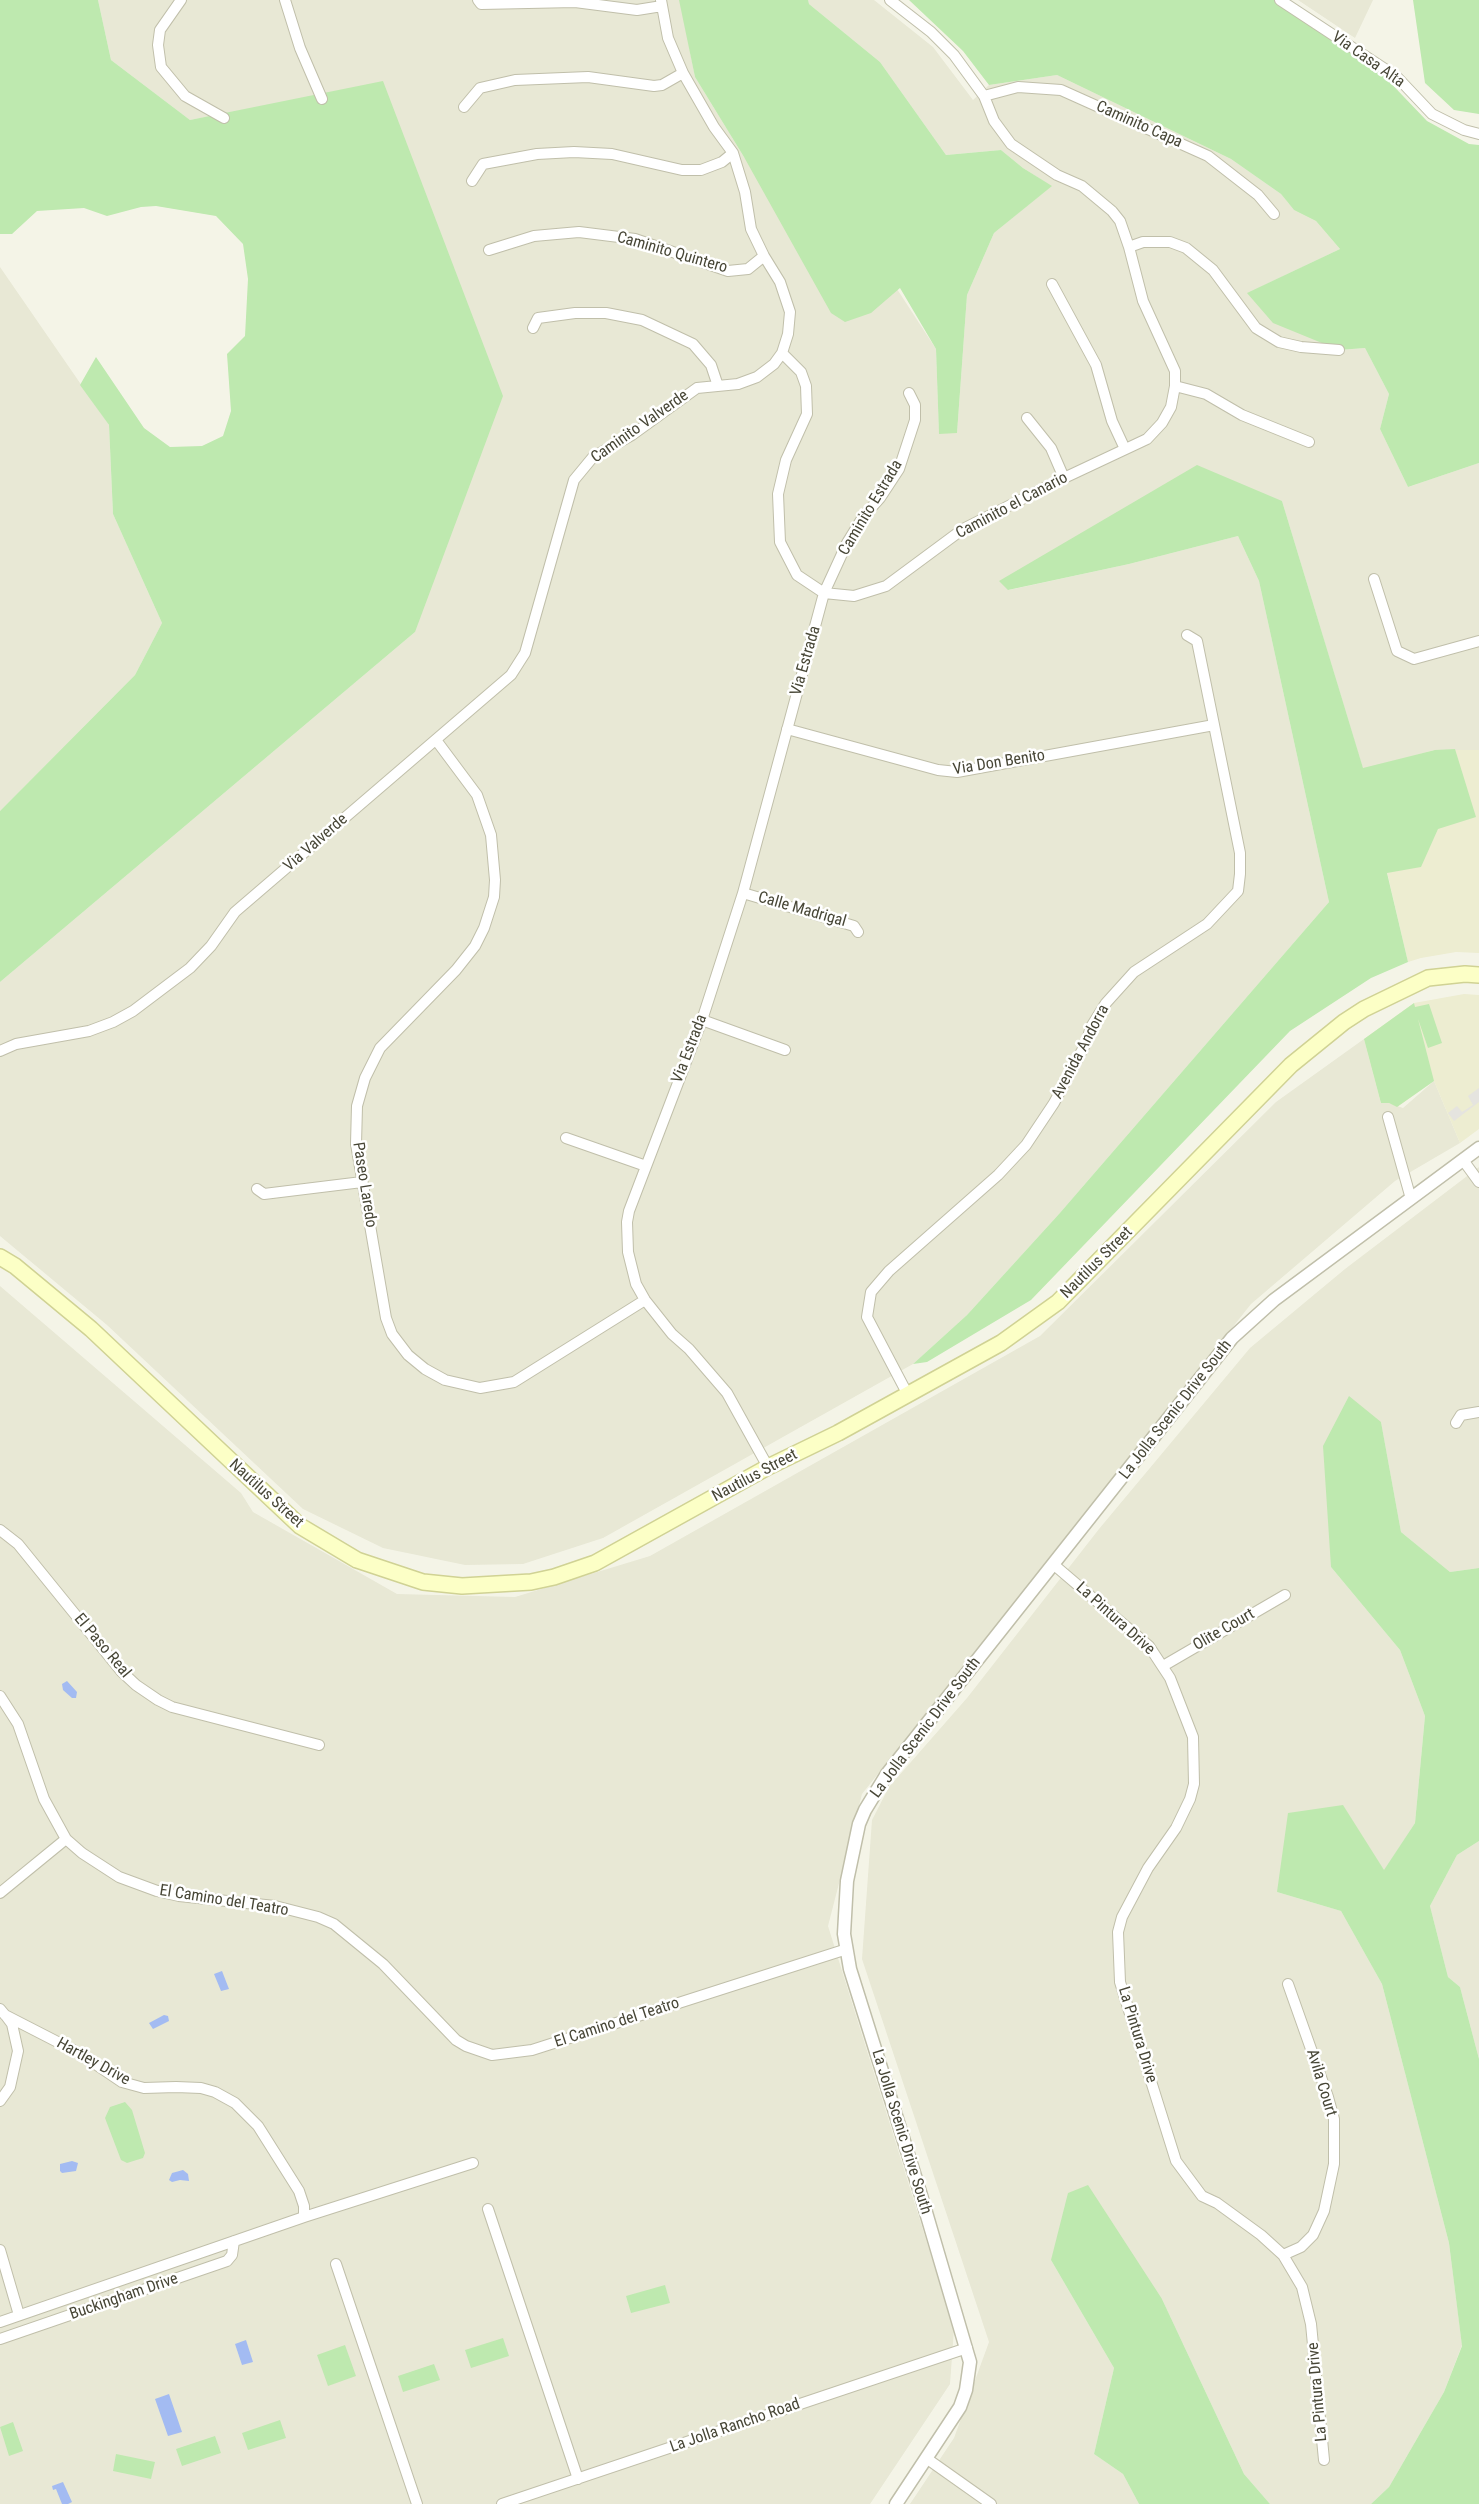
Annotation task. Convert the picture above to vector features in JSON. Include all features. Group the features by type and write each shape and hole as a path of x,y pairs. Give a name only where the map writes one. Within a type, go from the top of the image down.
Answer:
{"main road":[{"name":"Nautilus Street","path":"0,1256 15,1266 91,1329 300,1526 357,1560 423,1582 462,1586 531,1582 595,1564 768,1467 838,1433 1000,1343 1058,1302 1291,1065 1344,1022 1364,1009 1428,978 1465,974 1479,975"}],"street":[{"path":"181,0 160,30 158,45 161,67 185,96 224,118"},
{"path":"285,0 300,48 322,99"},
{"path":"478,0 481,4 575,2 638,10 662,3"},
{"path":"890,0 931,32 954,55 984,96 994,121 1011,144 1057,175 1082,186 1112,211 1120,221 1129,247 1142,301 1174,371 1175,386 1206,394 1242,416 1256,419 1309,442"},
{"name":"Via Casa Alta","path":"1280,0 1397,77 1432,114 1464,130 1479,134"},
{"name":"Caminito Valverde","path":"554,551 574,480 593,457 632,435 669,410 683,396 697,388 738,384 757,377 774,364 782,352 788,334 790,312 780,282 764,256 752,229 745,192 734,153 714,127 684,73 668,38 662,3"},
{"path":"464,107 480,88 515,80 552,76 588,77 654,86 662,85 684,73"},
{"name":"Caminito Capa","path":"984,96 1018,87 1061,90 1208,156 1258,195 1274,214"},
{"path":"472,181 483,164 537,154 574,152 612,154 682,170 701,170 722,162 734,153"},
{"name":"Caminito Quintero","path":"489,250 534,236 579,232 635,239 728,271 748,269 764,256"},
{"path":"1129,247 1143,242 1170,242 1186,248 1213,270 1256,328 1279,342 1301,347 1339,350"},
{"path":"1052,284 1096,365 1112,421 1125,449"},
{"path":"533,328 538,318 575,313 606,313 642,320 693,344 711,365 718,386"},
{"path":"782,352 801,372 806,386 807,414 786,460 778,494 780,542 797,575 824,593"},
{"name":"Caminito el Canario","path":"824,593 854,596 886,586 963,529 1147,439 1162,423 1171,408 1175,386"},
{"name":"Caminito Estrada","path":"824,593 847,543 899,469 915,420 915,405 910,393"},
{"path":"1027,418 1051,448 1064,478"},
{"name":"Via Valverde","path":"0,1051 16,1044 89,1031 113,1022 133,1011 190,968 211,946 236,912 511,675 525,653 554,551"},
{"path":"1374,579 1397,651 1414,659 1479,641"},
{"name":"Via Estrada","path":"768,1467 727,1393 689,1349 672,1334 645,1300 636,1284 628,1252 627,1222 629,1211 702,1020 743,893 824,593"},
{"name":"Avenida Andorra","path":"908,1394 867,1317 871,1292 889,1271 998,1175 1026,1145 1054,1103 1086,1043 1091,1027 1106,1004 1134,972 1207,924 1238,890 1240,853 1197,642 1187,635"},
{"name":"Via Don Benito","path":"786,729 938,770 957,772 1214,725"},
{"name":"Paseo Laredo","path":"436,740 477,795 492,835 495,880 494,897 484,928 475,946 456,970 380,1048 365,1078 357,1106 356,1144 386,1318 392,1334 408,1355 425,1369 446,1380 480,1388 514,1382 645,1300"},
{"name":"Calle Madrigal","path":"743,893 854,926 858,932"},
{"path":"702,1020 785,1050"},
{"path":"1388,1117 1411,1199"},
{"path":"566,1138 646,1166"},
{"name":"La Jolla Scenic Drive South","path":"896,2504 960,2407 966,2390 970,2362 850,1969 844,1934 847,1881 859,1824 864,1810 887,1774 1232,1338 1274,1300 1479,1148"},
{"path":"1463,1160 1479,1182"},
{"path":"257,1189 264,1194 362,1182"},
{"path":"1456,1423 1461,1415 1479,1412"},
{"name":"El Paso Real","path":"0,1530 18,1544 122,1671 158,1700 172,1707 319,1745"},
{"name":"La Pintura Drive","path":"1053,1564 1149,1646 1170,1678 1193,1737 1194,1784 1190,1799 1176,1828 1148,1868 1122,1917 1118,1932 1120,1982 1176,2162 1202,2196 1217,2203 1261,2235 1283,2255 1302,2287 1311,2324 1324,2460"},
{"name":"Olite Court","path":"1163,1666 1285,1595"},
{"name":"El Camino del Teatro","path":"0,1696 18,1724 44,1799 66,1839 119,1877 158,1891 179,1896 275,1906 318,1917 334,1924 383,1964 456,2040 466,2046 492,2055 532,2050 847,1949"},
{"path":"0,1893 66,1839"},
{"name":"Avila Court","path":"1283,2255 1301,2247 1313,2235 1324,2211 1334,2164 1334,2120 1328,2097 1288,1984"},
{"path":"0,2101 10,2087 18,2051 12,2024 2,2012"},
{"name":"Hartley Drive","path":"2,2012 79,2053 122,2082 144,2088 201,2088 215,2092 235,2103 258,2126 299,2191 304,2206 304,2217"},
{"name":"Buckingham Drive","path":"0,2322 304,2217 473,2164"},
{"path":"488,2209 578,2479"},
{"name":"Buckingham Drive","path":"0,2339 227,2261 232,2255 234,2241"},
{"path":"0,2250 19,2315"},
{"path":"336,2264 417,2504"},
{"name":"La Jolla Rancho Road","path":"502,2504 967,2348"},
{"path":"926,2458 991,2504"}],"shaded area":[{"path":"98,0 680,0 695,77 744,157 897,289 936,349 939,433 957,433 967,295 994,233 1051,186 1023,168 1001,150 946,155 880,62 809,4 808,0 874,0 933,47 973,100 989,85 1057,75 1231,159 1281,194 1294,210 1316,221 1340,249 1248,293 1339,350 1365,348 1389,394 1380,429 1408,487 1479,463 1479,750 1435,750 1363,769 1282,501 1000,581 1009,590 1129,564 1238,536 1259,581 1329,902 1059,1214 967,1315 913,1364 603,1538 523,1564 465,1565 383,1548 303,1509 107,1325 0,1236 0,982 415,632 256,108 190,120 111,60"},
{"path":"1298,0 1373,0 1355,38"},
{"path":"0,267 109,425 113,514 162,623 135,675 0,811"},
{"path":"1435,750 1479,750 1479,953 1456,952 1408,962 1363,769"},
{"path":"1464,994 1479,995 1479,1129 1460,1143 1434,1081 1397,1107 1389,1103 1381,1103 1364,1039 1414,1003"},
{"path":"1364,1039 1381,1103 1389,1103 1403,1108 1434,1081 1460,1143 1395,1181 1251,1304 862,1794 828,1926 954,2329 950,2384 870,2504 0,2504 0,1286 241,1493 253,1512 397,1594 515,1597 650,1556 1040,1336 1276,1102"},
{"path":"1479,1088 1479,1102 1454,1121 1448,1113 1457,1106 1462,1112 1473,1105 1468,1096"},
{"path":"1479,1167 1479,1568 1450,1572 1401,1532 1381,1422 1331,1567 1400,1650 1425,1716 1415,1823 1384,1871 1343,1806 1277,1892 1341,1911 1382,1984 1449,2243 1462,2345 1444,2392 1389,2487 1371,2504 1270,2504 1244,2474 1162,2299 1051,2260 1114,2368 1094,2454 1123,2474 1139,2504 910,2504 954,2438 989,2342 862,1959 872,1820 889,1787 967,1698 1099,1529 1250,1348 1345,1269"},
{"path":"1479,1841 1479,2059 1460,1987 1448,1977 1430,1906 1457,1855"}],"green space":[{"path":"0,0 98,0 111,60 190,120 383,81 503,396 415,632 0,982 0,811 135,675 162,623 113,514 109,425 80,385 96,357 144,428 170,447 202,446 223,436 231,411 227,354 245,336 248,279 243,244 216,216 156,206 141,207 107,216 84,208 37,211 12,234 0,234"},
{"path":"679,0 808,0 809,4 880,62 946,155 1001,150 1023,168 1052,186 994,233 967,295 957,433 939,434 936,349 900,288 871,313 845,322 831,313 744,157 695,77"},
{"path":"909,0 1275,0 1381,73 1427,121 1469,144 1479,145 1479,463 1408,487 1380,429 1389,394 1365,348 1339,350 1273,323 1247,293 1340,249 1316,221 1294,210 1281,194 1231,159 1057,75 989,85 963,51"},
{"path":"1413,0 1479,0 1479,114 1454,110 1425,83"},
{"path":"1197,465 1282,501 1363,768 1435,750 1455,749 1476,817 1438,829 1421,867 1387,873 1408,962 1371,978 1290,1031 1031,1300 927,1362 913,1364 967,1315 1059,1214 1329,902 1259,581 1238,536 1129,564 1008,590 999,581"},
{"path":"1414,1003 1415,1007 1429,1004 1442,1043 1428,1048 1418,1019 1434,1081 1397,1107 1389,1103 1381,1103 1364,1039"},
{"path":"1349,1396 1381,1422 1401,1532 1450,1572 1479,1568 1479,1841 1457,1855 1430,1906 1448,1977 1460,1987 1479,2059 1479,2504 1371,2504 1389,2487 1444,2392 1462,2346 1449,2243 1382,1984 1341,1911 1277,1892 1288,1813 1343,1805 1384,1870 1415,1823 1425,1716 1400,1650 1331,1567 1323,1446"},
{"path":"125,2102 132,2110 145,2153 143,2158 127,2163 121,2160 105,2118 110,2107"},
{"path":"1088,2185 1162,2299 1244,2474 1270,2504 1139,2504 1123,2474 1094,2454 1114,2368 1051,2260 1068,2193"},
{"path":"665,2285 670,2303 631,2313 626,2296"},
{"path":"503,2338 509,2356 471,2368 465,2350"},
{"path":"345,2345 356,2376 328,2386 317,2355"},
{"path":"434,2364 440,2380 403,2392 398,2376"},
{"path":"280,2420 286,2438 248,2450 242,2433"},
{"path":"13,2422 23,2451 9,2456 0,2427"},
{"path":"215,2436 221,2453 182,2466 176,2449"},
{"path":"116,2454 155,2462 151,2479 113,2471"}],"water":[{"path":"67,1681 77,1692 76,1698 72,1698 63,1690 62,1684"},
{"path":"222,1971 229,1989 221,1991 214,1974"},
{"path":"164,2015 168,2016 169,2021 153,2029 149,2023"},
{"path":"72,2161 78,2163 76,2171 62,2173 60,2171 60,2164"},
{"path":"183,2170 188,2174 189,2181 180,2180 172,2182 169,2180 172,2173"},
{"path":"246,2340 253,2362 242,2365 235,2344"},
{"path":"169,2394 182,2432 168,2436 155,2399"},
{"path":"63,2482 72,2502 68,2504 62,2504 56,2489 53,2490 52,2486"}]}
